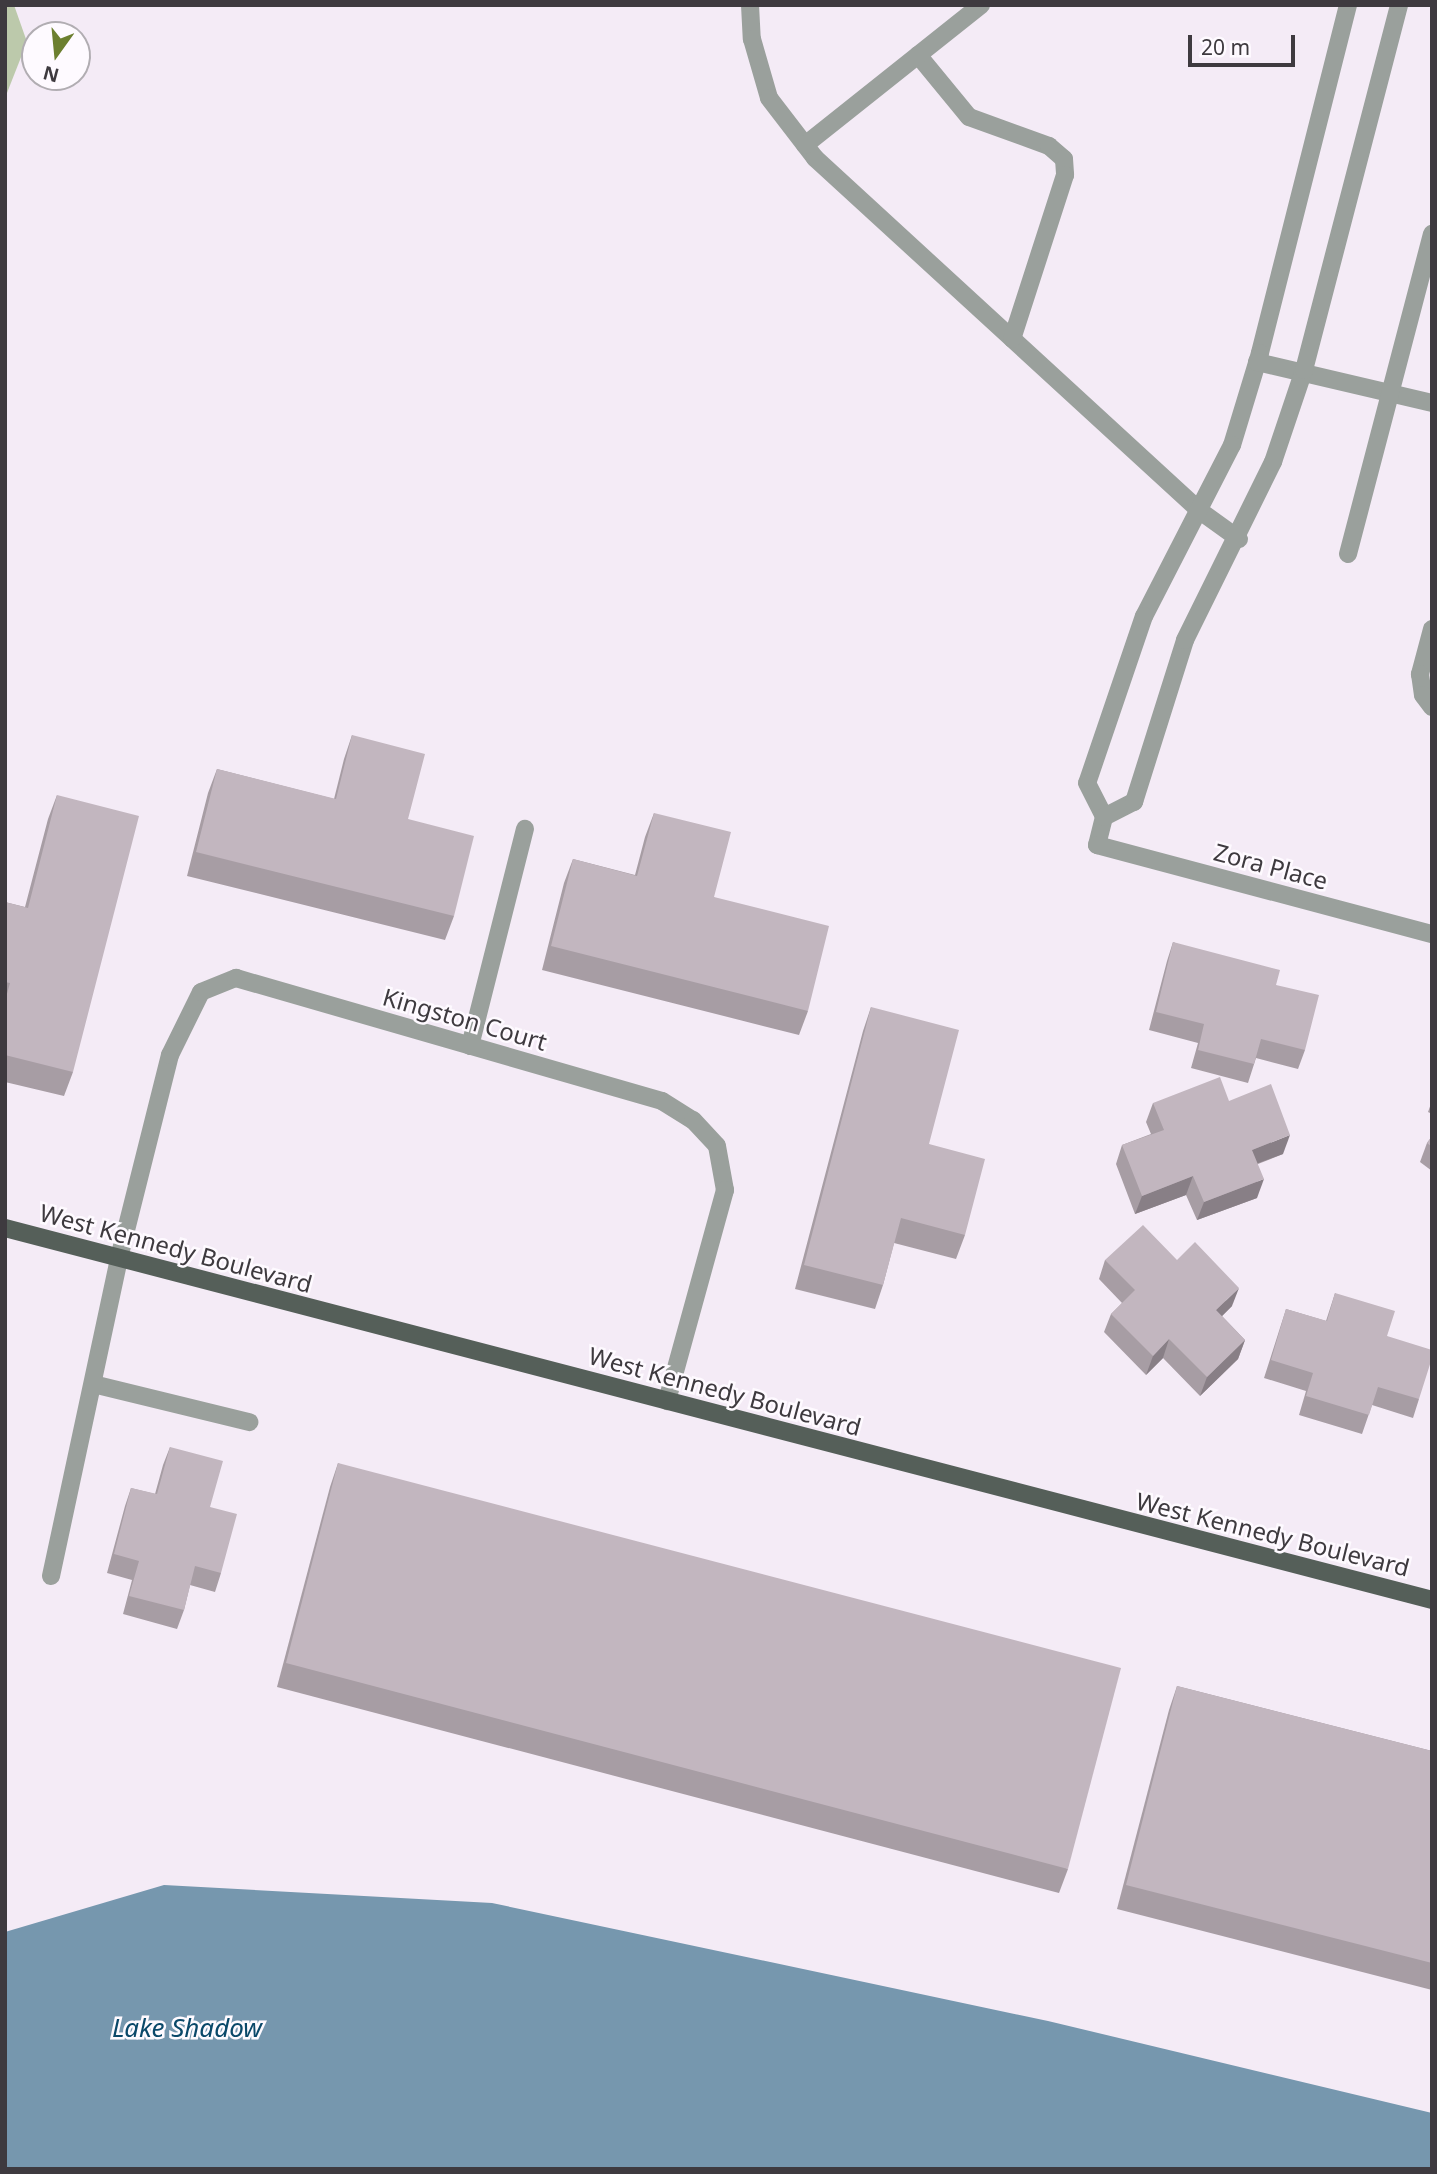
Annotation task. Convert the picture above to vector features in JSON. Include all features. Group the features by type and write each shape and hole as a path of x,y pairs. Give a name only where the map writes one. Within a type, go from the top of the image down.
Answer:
{"main road":[{"name":"West Kennedy Boulevard","path":"5,1228 1432,1600"}],"street":[{"path":"750,5 752,39 769,99 805,145 1199,511 1239,539"},
{"path":"805,145 981,5"},
{"path":"1348,5 1257,362 1232,445 1144,616 1087,783 1104,817 1134,802 1185,640 1239,539 1273,462 1304,370 1399,5"},
{"path":"918,55 969,117 1049,146 1064,159 1065,174 1012,339"},
{"path":"1348,554 1432,234"},
{"path":"1257,362 1304,370 1432,403"},
{"path":"1432,629 1420,674 1423,695 1432,707"},
{"name":"Zora Place","path":"1104,817 1097,845 1432,934"},
{"path":"470,1046 525,829"},
{"name":"Kingston Court","path":"51,1576 119,1258 170,1055 201,992 236,978 662,1101 693,1120 717,1146 724,1166 724,1190 667,1401"},
{"path":"93,1384 249,1422"}],"green space":[{"path":"5,5 14,5 21,25 21,57 5,98"}],"water":[{"name":"Lake Shadow","path":"164,1885 492,1903 1048,2021 1432,2113 1432,2169 5,2169 5,1932"}],"building":[{"path":"352,735 425,754 408,819 474,836 454,916 196,852 217,769 336,799"},
{"path":"57,795 139,816 73,1072 5,1055 5,1001 10,983 5,982 5,902 28,908"},
{"path":"654,813 731,832 714,897 829,926 808,1011 551,946 573,859 637,876"},
{"path":"1173,942 1280,970 1276,985 1319,995 1305,1050 1261,1039 1254,1064 1198,1050 1204,1024 1156,1012"},
{"path":"871,1007 959,1030 929,1144 985,1159 965,1235 901,1218 883,1285 804,1265"},
{"path":"1220,1077 1229,1101 1271,1084 1290,1135 1252,1150 1264,1179 1204,1202 1193,1176 1142,1196 1122,1145 1164,1130 1153,1103"},
{"path":"1143,1225 1177,1260 1195,1242 1239,1288 1216,1310 1245,1340 1207,1377 1169,1339 1153,1356 1111,1314 1135,1290 1105,1260"},
{"path":"1335,1293 1395,1311 1387,1336 1432,1350 1419,1399 1378,1387 1369,1415 1306,1396 1313,1373 1271,1360 1286,1309 1327,1321"},
{"path":"170,1447 223,1461 210,1507 237,1514 221,1573 195,1566 184,1610 129,1596 139,1561 114,1554 131,1488 157,1494"},
{"path":"338,1463 1121,1668 1068,1869 286,1663"},
{"path":"1177,1686 1432,1751 1432,1963 1126,1885"}]}
